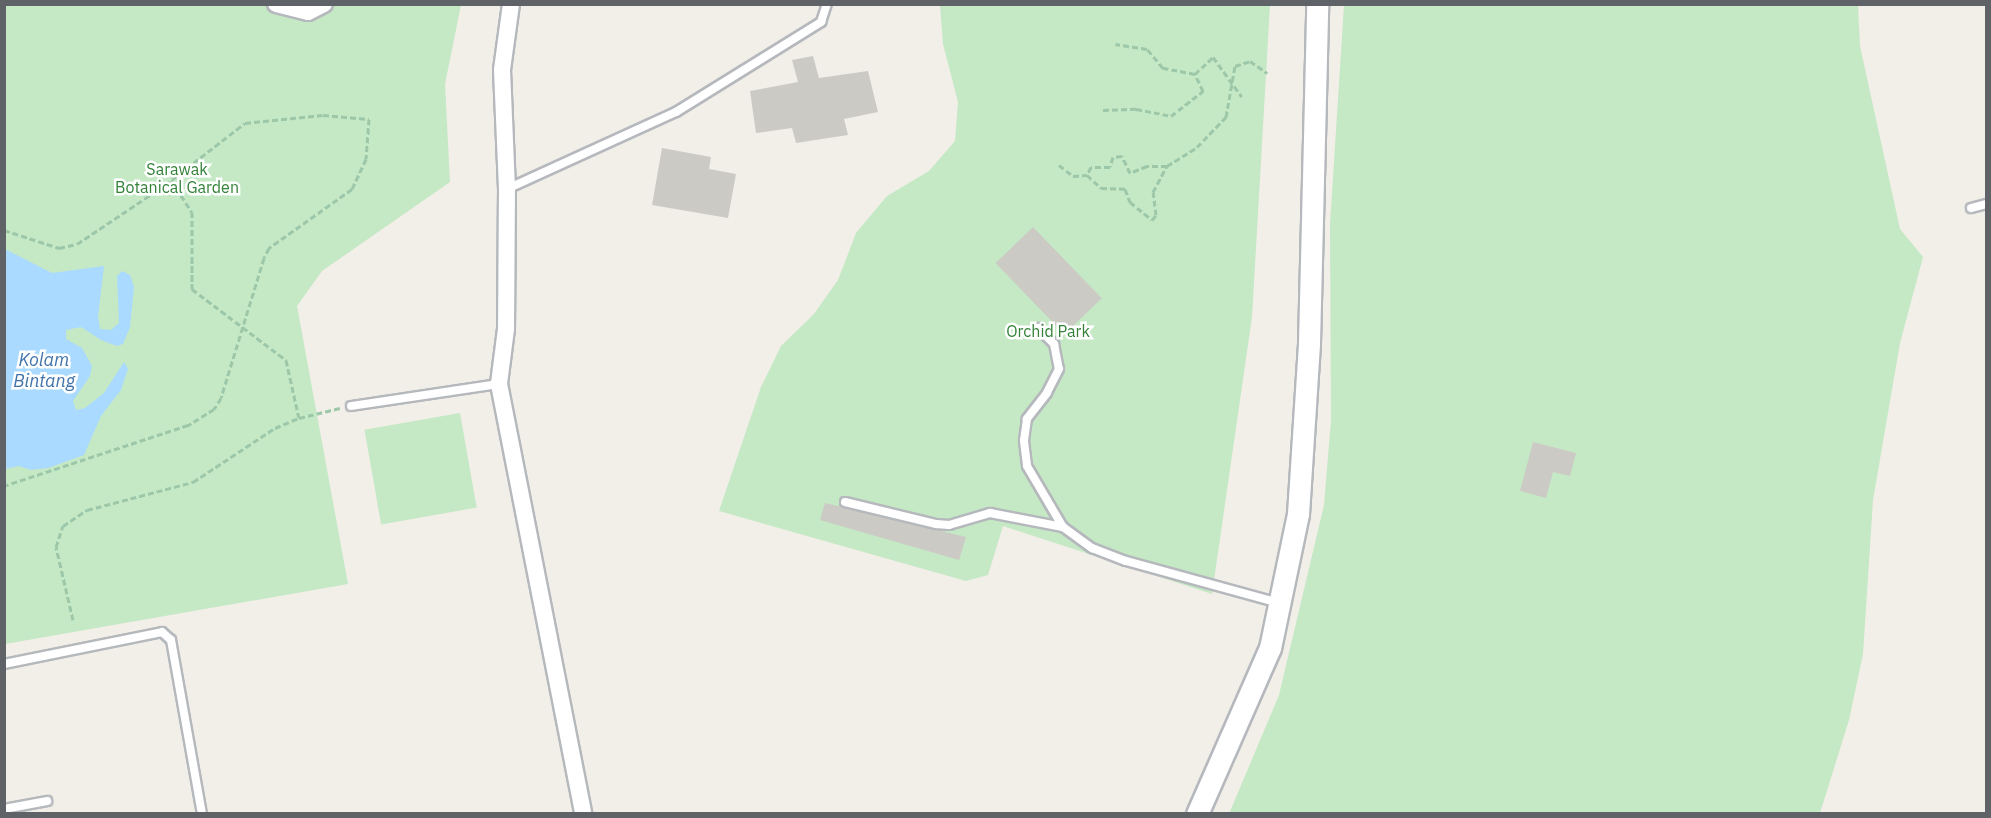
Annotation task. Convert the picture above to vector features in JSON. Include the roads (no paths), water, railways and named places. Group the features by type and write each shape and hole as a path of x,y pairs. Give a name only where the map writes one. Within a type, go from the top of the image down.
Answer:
{"street":[{"path":"276,4 308,12 324,4"},
{"path":"511,4 502,70 507,189 506,329 499,384 583,813"},
{"path":"1197,813 1270,648 1298,514 1303,456 1317,4"}],"lane":[{"path":"507,189 676,112 820,22 827,4"},
{"path":"1971,208 1986,204"},
{"path":"1038,328 1054,344 1059,369 1047,393 1027,418 1024,441 1027,466 1063,527 1092,548 1126,561 1281,603"},
{"path":"351,406 499,384"},
{"path":"845,502 936,524 949,525 990,513 1063,527"},
{"path":"4,664 162,632 171,640 202,813"},
{"path":"4,809 47,801"}],"water":[{"name":"Kolam Bintang","path":"5,249 52,273 104,266 98,316 100,329 111,330 119,323 117,276 122,271 130,275 134,287 130,327 123,344 117,346 101,340 81,327 66,330 66,339 82,348 92,366 90,376 73,401 76,410 85,408 104,393 124,362 128,369 121,390 101,416 84,455 48,468 31,470 19,466 5,469"}],"park label":[{"name":"Sarawak Botanical Garden","path":"177,178"},
{"name":"Orchid Park","path":"1048,331"}]}
